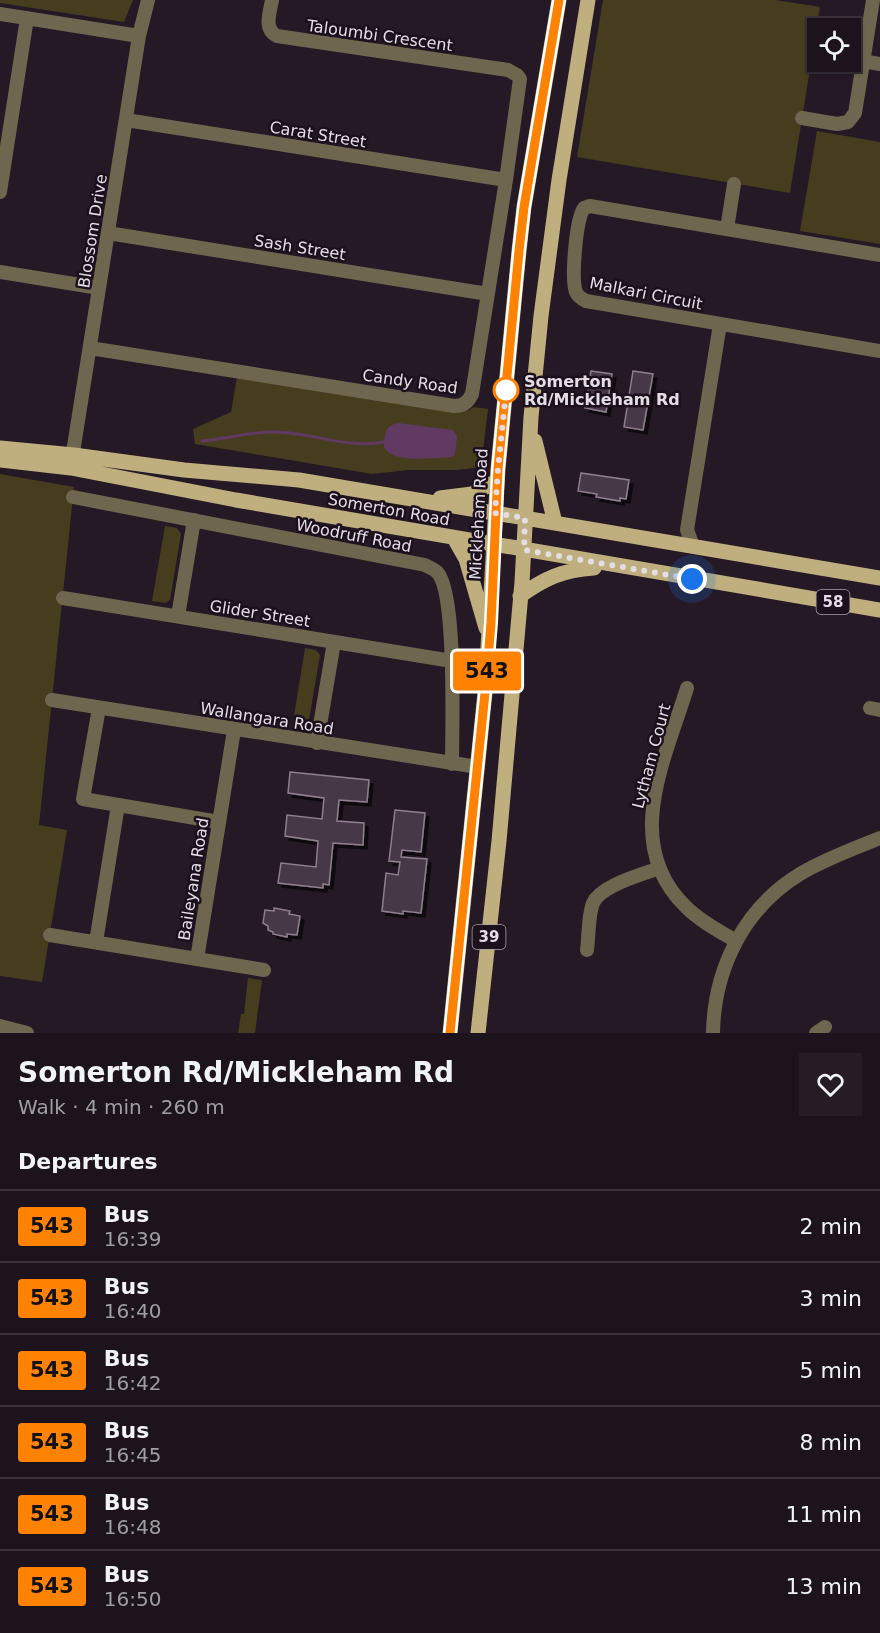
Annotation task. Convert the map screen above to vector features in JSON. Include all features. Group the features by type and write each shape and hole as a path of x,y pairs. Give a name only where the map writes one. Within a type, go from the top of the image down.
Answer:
{"main road":[{"name":"Mickleham Road","path":"450,1033 478,768 489,639 497,481 524,207 559,0"},
{"path":"524,550 531,417 541,316 558,180 588,0"},
{"path":"531,417 536,449 555,523"},
{"name":"Somerton Road","path":"0,457 36,462 72,461 299,480 880,578"},
{"name":"Somerton Road","path":"72,461 236,501 880,610"},
{"path":"413,499 472,494 497,481"},
{"path":"454,538 466,559 489,639"},
{"name":"39","path":"478,1033 499,841 524,550"},
{"path":"520,596 540,581 554,575 579,569 621,567"}],"street":[{"name":"Blossom Drive","path":"72,461 139,36 148,0"},
{"name":"Taloumbi Crescent","path":"272,0 269,29 277,36 508,70 517,75"},
{"path":"802,118 837,124 848,122 855,113 873,0"},
{"path":"0,14 139,36"},
{"path":"0,192 27,18"},
{"path":"863,61 880,64"},
{"name":"Candy Road","path":"90,348 459,406 466,403 472,394 506,180 520,84 517,75"},
{"name":"Carat Street","path":"126,120 506,180"},
{"path":"727,229 734,184"},
{"name":"Malkari Circuit","path":"880,255 590,206 584,208 579,220 574,260 576,292 579,298 586,301 880,351"},
{"name":"Sash Street","path":"108,233 488,294"},
{"path":"0,272 99,288"},
{"path":"673,542 682,537 687,530 720,324"},
{"name":"Woodruff Road","path":"73,497 425,566 437,572 444,585 452,643 452,764"},
{"path":"178,616 194,520"},
{"path":"687,530 693,546"},
{"name":"Glider Street","path":"63,597 452,661"},
{"path":"317,743 334,642"},
{"name":"Lytham Court","path":"687,688 652,808 652,842 659,868 668,885 686,907 736,941"},
{"name":"Wallangara Road","path":"52,700 478,768"},
{"path":"99,708 83,799 219,822"},
{"name":"Baileyana Road","path":"50,935 196,958 234,730"},
{"path":"96,942 118,805"},
{"path":"713,1033 717,988 725,964 736,941 761,906 789,881 814,866 880,838"},
{"path":"587,950 591,909 598,895 608,888 659,868"},
{"path":"196,958 264,970"},
{"path":"0,1026 27,1033"}],"shaded area":[{"path":"0,0 133,0 124,22 0,3"},
{"path":"603,0 776,0 820,7 818,18 807,18 807,72 810,72 790,193 577,157"},
{"path":"817,131 880,142 880,244 800,231"},
{"path":"237,377 460,412 474,407 488,409 482,460 475,468 408,470 372,474 195,444 193,429 231,412"},
{"path":"398,423 453,430 457,436 455,455 425,459 396,456 384,447 388,429"},
{"path":"0,474 74,487 39,825 67,830 42,982 0,976"},
{"path":"165,526 177,528 181,534 170,600 165,603 152,601"},
{"path":"305,648 316,650 320,655 308,726 304,730 292,728"},
{"path":"248,978 262,980 255,1033 238,1033 241,1014 244,1014"}],"building":[{"path":"591,371 612,374 606,412 585,408"},
{"path":"633,371 653,374 643,430 624,427"},
{"path":"581,473 629,480 626,499 620,498 620,501 596,497 597,494 578,491"},
{"path":"290,772 369,780 367,802 339,800 337,821 364,823 363,845 333,843 329,885 323,884 323,888 278,883 281,863 316,867 318,841 285,836 287,815 322,819 324,798 288,793"},
{"path":"395,810 425,813 421,852 402,850 401,857 427,859 421,913 403,911 403,914 382,911 386,873 398,875 400,862 389,861"},
{"path":"274,908 290,911 289,914 300,916 297,935 287,934 287,937 273,934 268,930 268,926 263,923 265,910 274,911"}],"waterway":[{"path":"202,441 277,432 357,444 384,442"}],"bus line":[{"name":"543","path":"450,1033 486,683 498,469 519,251 524,207 559,0"}],"place":[{"name":"Somerton Rd/Mickleham Rd","path":"506,390"}],"route":[{"path":"506,390 507,382 495,513 525,518 524,550 692,579"}]}
